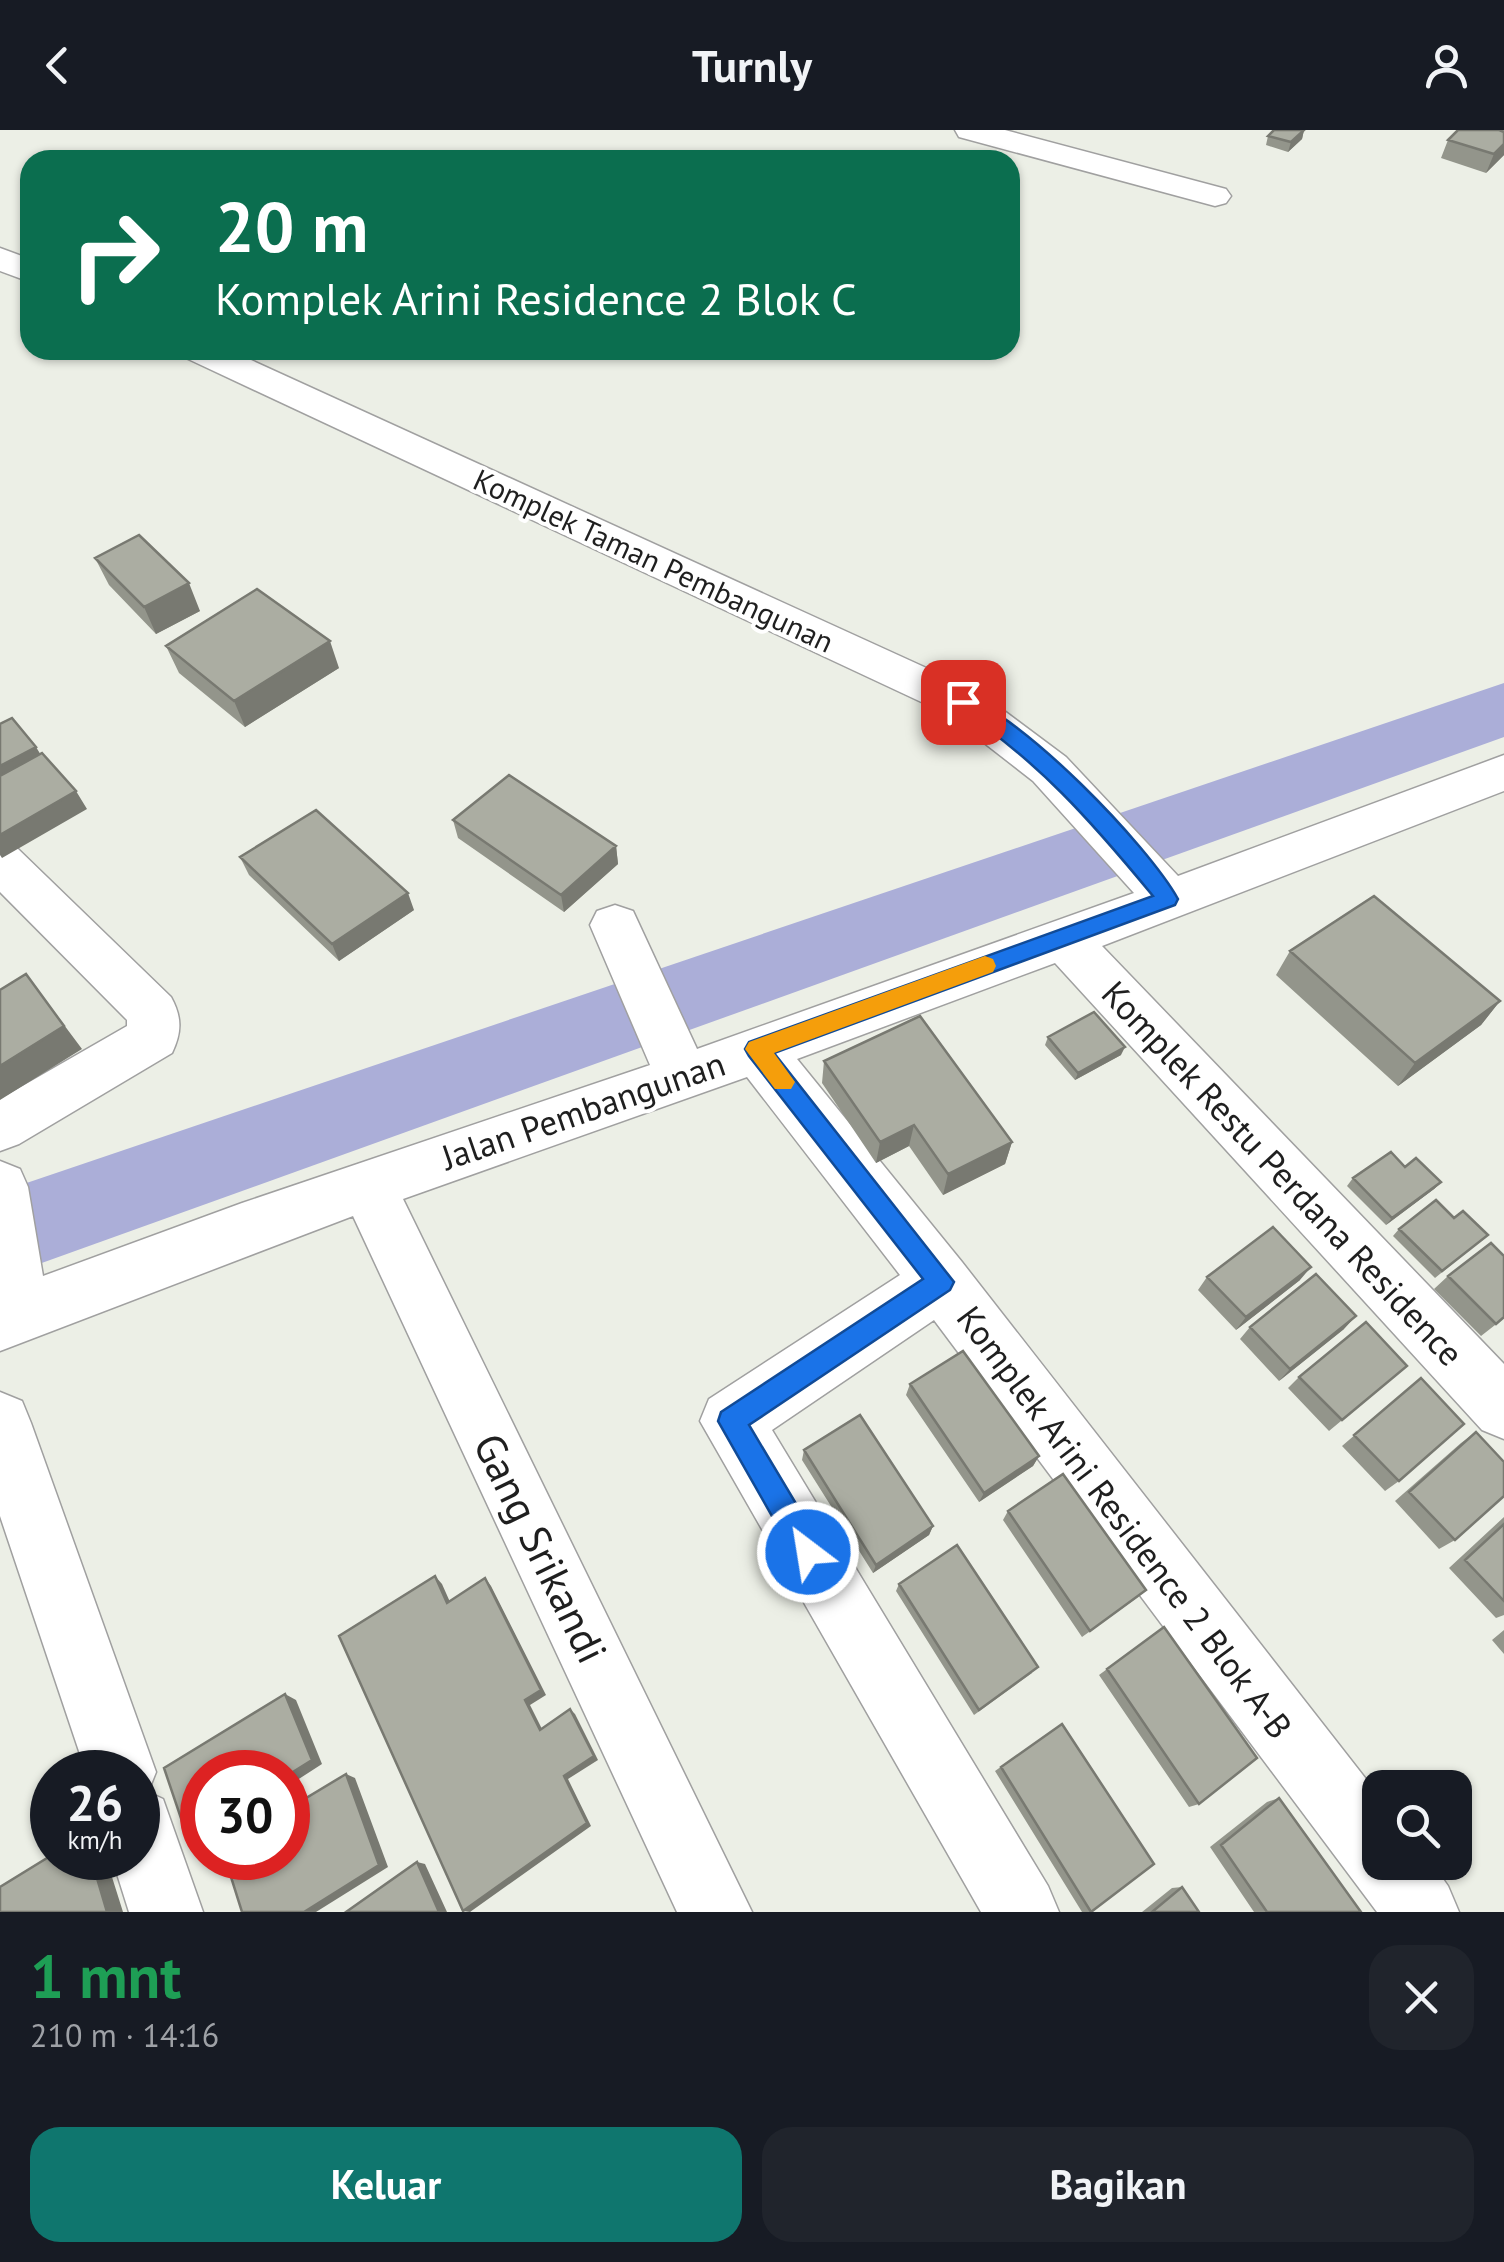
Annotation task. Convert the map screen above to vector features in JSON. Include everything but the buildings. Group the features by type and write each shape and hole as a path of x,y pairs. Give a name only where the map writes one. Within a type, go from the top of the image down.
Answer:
{"street":[{"path":"970,130 1215,196"},
{"name":"Komplek Taman Pembangunan","path":"221,360 963,702 1011,733 1088,803 1158,888"},
{"name":"Jalan Pembangunan","path":"13,1316 367,1184 1062,938 1158,888 1504,772"},
{"path":"0,862 152,1012 155,1025 153,1037 0,1127"},
{"path":"615,925 682,1075"},
{"name":"Komplek Restu Perdana Residence","path":"1062,938 1504,1408"},
{"name":"Komplek Arini Residence 2 Blok A-B","path":"757,1049 941,1282 1362,1832"},
{"name":"Gang Srikandi","path":"367,1184 716,1912"},
{"path":"0,1188 13,1316"},
{"path":"941,1282 731,1421 1022,1912"},
{"path":"0,1422 113,1750"},
{"path":"156,1880 166,1912"},
{"path":"1398,1880 1422,1912"}],"waterway":[{"path":"0,1235 1504,709"}],"slow traffic":[{"path":"783,1082 757,1049 985,966"}],"route":[{"path":"808,1552 731,1421 941,1282 757,1049 1168,899 1088,803 1011,733 963,702"}]}
